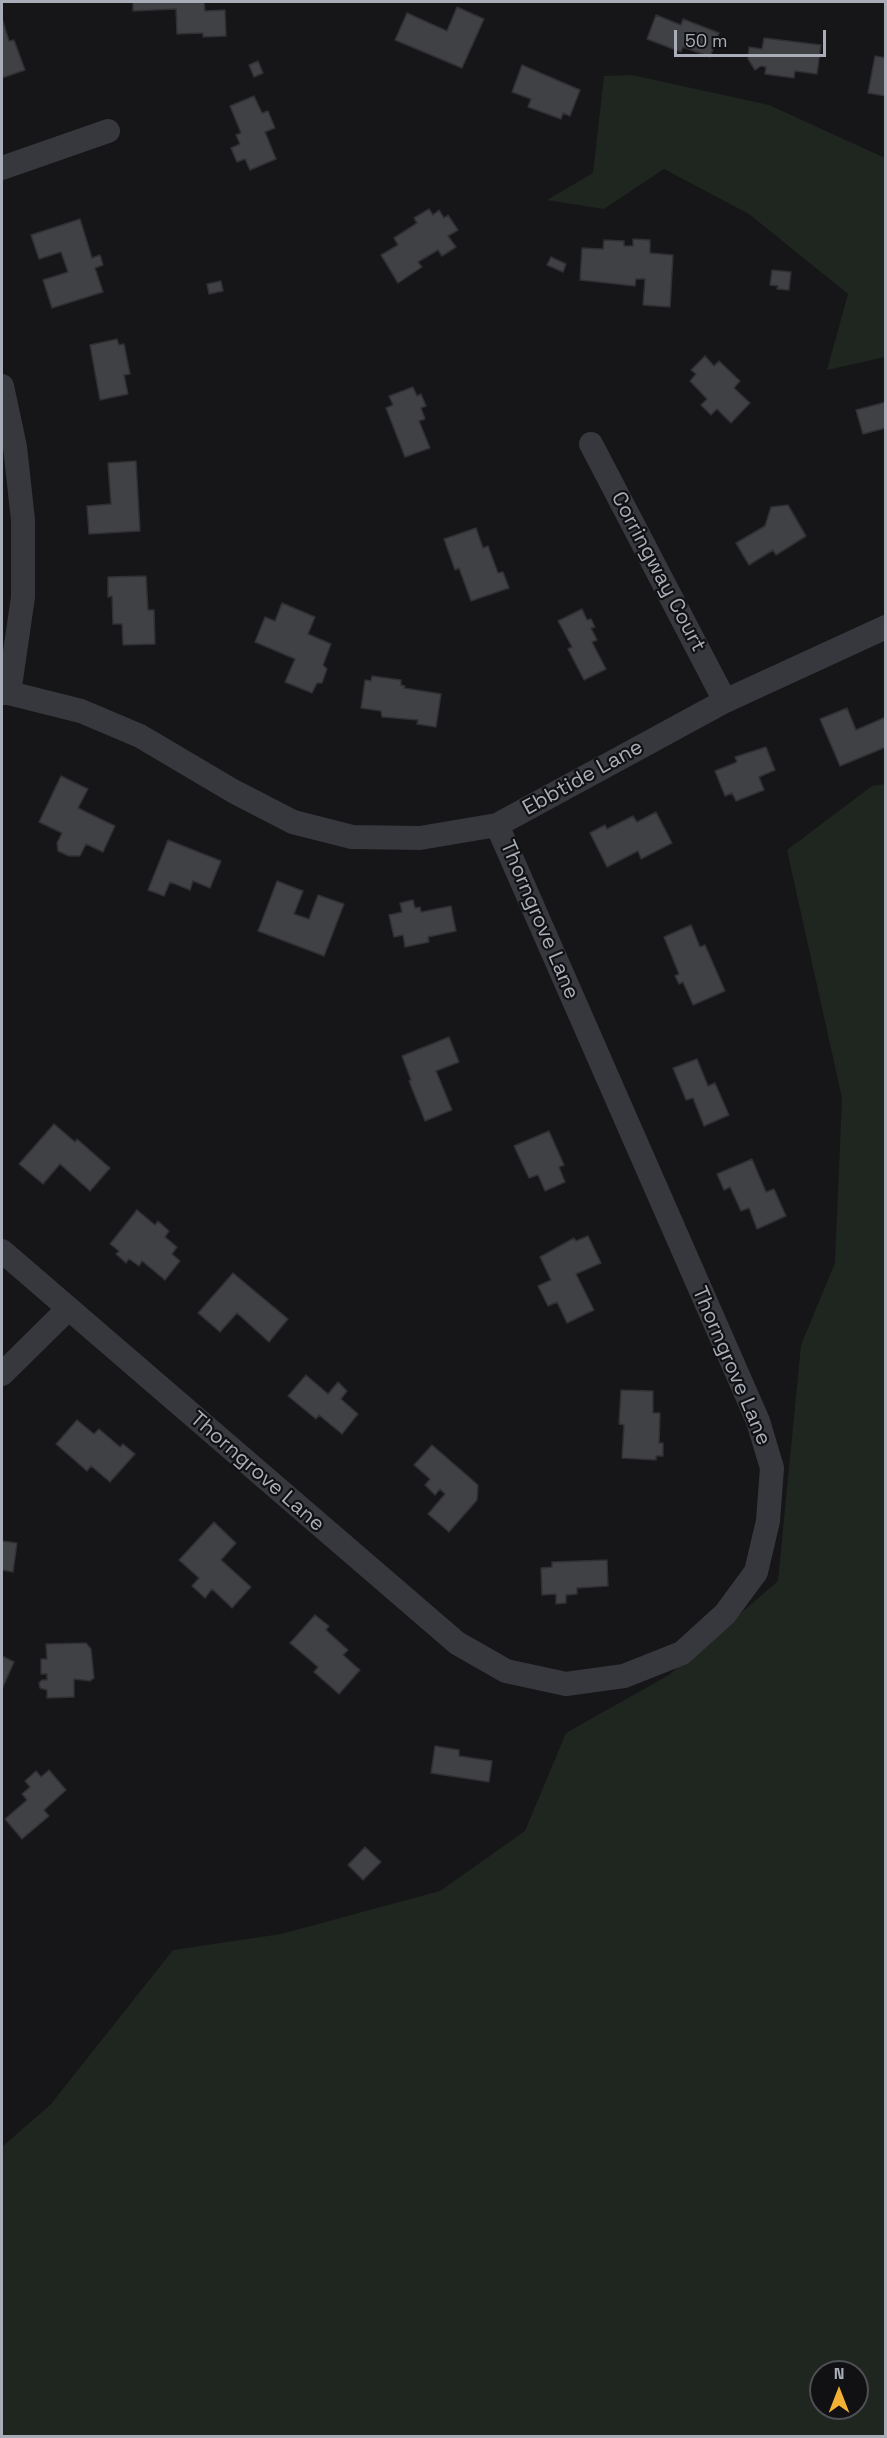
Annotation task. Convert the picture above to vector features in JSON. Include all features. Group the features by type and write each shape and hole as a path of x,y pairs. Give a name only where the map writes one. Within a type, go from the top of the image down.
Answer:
{"street":[{"path":"2,168 108,131"},
{"path":"2,386 15,447 23,520 23,597 5,693"},
{"name":"Corringway Court","path":"591,444 725,700"},
{"name":"Ebbtide Lane","path":"5,693 81,711 140,736 233,791 293,822 351,837 420,838 497,825 725,700 885,627"},
{"name":"Thorngrove Lane","path":"2,1251 67,1310 457,1643 506,1671 566,1684 624,1676 682,1653 725,1614 756,1572 768,1521 772,1468 758,1421 497,825"},
{"path":"2,1374 67,1310"}],"shaded area":[{"path":"632,75 769,105 885,158 885,357 827,370 848,294 749,214 664,169 604,209 547,200 593,173 604,76"},
{"path":"885,784 885,2436 2,2436 2,2147 51,2104 173,1950 281,1934 440,1891 525,1831 566,1733 669,1675 778,1581 801,1345 835,1263 842,1098 787,850 872,786"}],"building":[{"path":"133,2 204,2 205,11 225,10 226,36 203,37 203,33 177,34 176,9 133,11"},
{"path":"457,7 484,19 462,68 395,40 407,13 447,31"},
{"path":"656,15 681,25 683,19 719,33 710,57 683,47 681,52 647,39"},
{"path":"2,18 9,41 14,40 25,70 2,78"},
{"path":"764,38 821,45 817,74 795,71 794,78 765,74 766,67 761,66 755,70 748,59 749,47 762,49"},
{"path":"875,56 886,58 886,96 868,93"},
{"path":"258,61 263,73 254,77 249,65"},
{"path":"522,65 580,90 570,116 563,113 561,119 528,107 531,99 512,92"},
{"path":"254,96 262,113 268,111 275,128 265,132 276,159 250,170 245,159 237,162 231,148 240,144 236,135 241,133 230,106"},
{"path":"429,209 433,215 439,210 444,218 448,215 458,230 448,236 456,247 442,256 438,250 418,262 422,267 398,283 381,255 398,245 394,238 417,223 414,218"},
{"path":"80,219 92,258 100,255 103,265 95,268 103,292 52,308 43,280 68,272 61,252 39,259 31,235"},
{"path":"633,239 650,240 650,253 673,255 670,307 643,305 645,279 636,279 635,286 580,280 582,248 603,249 604,240 624,241 624,246 633,246"},
{"path":"551,257 566,264 563,272 547,265"},
{"path":"772,270 791,272 789,290 777,289 778,286 770,285"},
{"path":"221,281 223,291 209,294 207,284"},
{"path":"117,339 119,345 124,344 130,374 124,375 128,394 100,400 90,345"},
{"path":"705,356 714,366 719,361 740,381 734,388 750,403 731,423 717,409 711,415 701,405 707,399 690,381 696,374 691,370"},
{"path":"413,387 417,396 421,394 426,406 421,408 425,419 419,421 430,448 405,457 386,408 393,405 389,396"},
{"path":"886,402 886,428 863,434 856,410"},
{"path":"136,461 140,531 89,534 87,506 111,504 108,463"},
{"path":"788,505 806,536 776,555 773,550 749,565 736,543 765,526 771,507"},
{"path":"476,528 483,548 488,546 498,573 503,572 509,588 471,601 459,568 455,570 444,539"},
{"path":"146,576 148,610 154,610 155,644 123,645 122,624 113,624 112,596 108,597 108,577"},
{"path":"282,603 315,617 308,634 331,644 323,665 327,669 322,683 317,683 312,693 285,682 295,659 255,642 265,617 275,621"},
{"path":"582,609 587,620 591,619 595,627 591,628 597,640 592,642 606,669 584,680 568,649 572,647 558,621"},
{"path":"372,676 401,680 404,688 441,694 436,727 417,724 418,720 382,717 381,711 361,708 365,680 371,681"},
{"path":"847,708 856,730 886,717 886,747 840,766 820,719"},
{"path":"766,747 775,770 759,777 764,790 736,801 732,793 725,796 715,771 737,762 735,757"},
{"path":"61,776 88,789 78,808 115,826 103,852 86,844 80,856 69,856 58,851 57,843 62,833 39,822"},
{"path":"656,812 672,843 641,859 638,851 607,867 590,833 605,825 607,829 633,816 637,822"},
{"path":"168,840 221,861 210,888 193,881 190,890 170,882 164,896 148,890"},
{"path":"277,881 303,891 294,914 309,919 318,895 344,904 324,956 258,931"},
{"path":"413,900 415,908 420,907 421,912 451,906 456,931 428,937 429,942 405,947 403,935 394,937 389,915 402,912 400,903"},
{"path":"691,925 700,947 705,945 725,991 693,1005 683,982 679,984 675,976 679,974 664,937"},
{"path":"449,1037 459,1062 436,1071 452,1110 425,1121 402,1056"},
{"path":"697,1059 708,1086 715,1083 729,1115 704,1126 693,1098 686,1100 673,1068"},
{"path":"54,1124 75,1142 77,1139 110,1168 90,1191 60,1164 43,1184 19,1164"},
{"path":"549,1131 564,1165 559,1167 565,1182 545,1191 538,1175 529,1178 514,1146"},
{"path":"752,1159 766,1192 774,1189 786,1216 757,1229 749,1208 741,1211 730,1187 724,1190 717,1174"},
{"path":"137,1210 155,1225 158,1221 169,1231 165,1237 177,1247 172,1254 180,1261 165,1280 142,1261 139,1266 129,1259 126,1263 116,1254 119,1251 110,1244"},
{"path":"588,1236 601,1263 576,1274 594,1310 567,1323 557,1302 548,1306 538,1286 551,1280 540,1257 574,1238 576,1241"},
{"path":"233,1273 288,1319 269,1342 237,1313 220,1332 198,1313"},
{"path":"306,1375 328,1394 338,1382 347,1391 341,1399 358,1414 342,1434 319,1415 316,1419 288,1396"},
{"path":"621,1390 653,1391 653,1413 660,1413 659,1443 663,1443 663,1456 656,1456 656,1460 622,1458 624,1425 619,1424"},
{"path":"77,1420 94,1434 99,1429 120,1447 123,1444 135,1454 110,1482 91,1466 87,1471 56,1444"},
{"path":"432,1445 478,1485 477,1500 449,1532 428,1514 445,1494 440,1489 435,1495 425,1485 430,1479 414,1465"},
{"path":"214,1522 236,1543 221,1560 251,1587 232,1608 212,1589 205,1598 192,1586 199,1578 179,1560"},
{"path":"2,1541 17,1543 13,1572 2,1570"},
{"path":"607,1560 608,1586 577,1588 577,1594 566,1595 566,1603 556,1604 556,1594 542,1595 541,1568 552,1567 552,1562"},
{"path":"315,1615 329,1626 326,1630 348,1650 343,1655 360,1670 339,1694 314,1672 318,1667 290,1643"},
{"path":"86,1643 91,1649 94,1678 90,1681 74,1679 74,1697 47,1698 47,1690 40,1688 39,1683 47,1680 47,1674 41,1674 41,1659 47,1659 46,1644"},
{"path":"2,1656 14,1662 2,1689"},
{"path":"435,1746 459,1750 459,1756 492,1761 489,1782 431,1773"},
{"path":"49,1770 66,1790 44,1810 49,1816 22,1839 5,1819 27,1800 22,1794 30,1787 25,1781 36,1771 41,1777"},
{"path":"365,1847 381,1862 363,1880 348,1865"}]}
